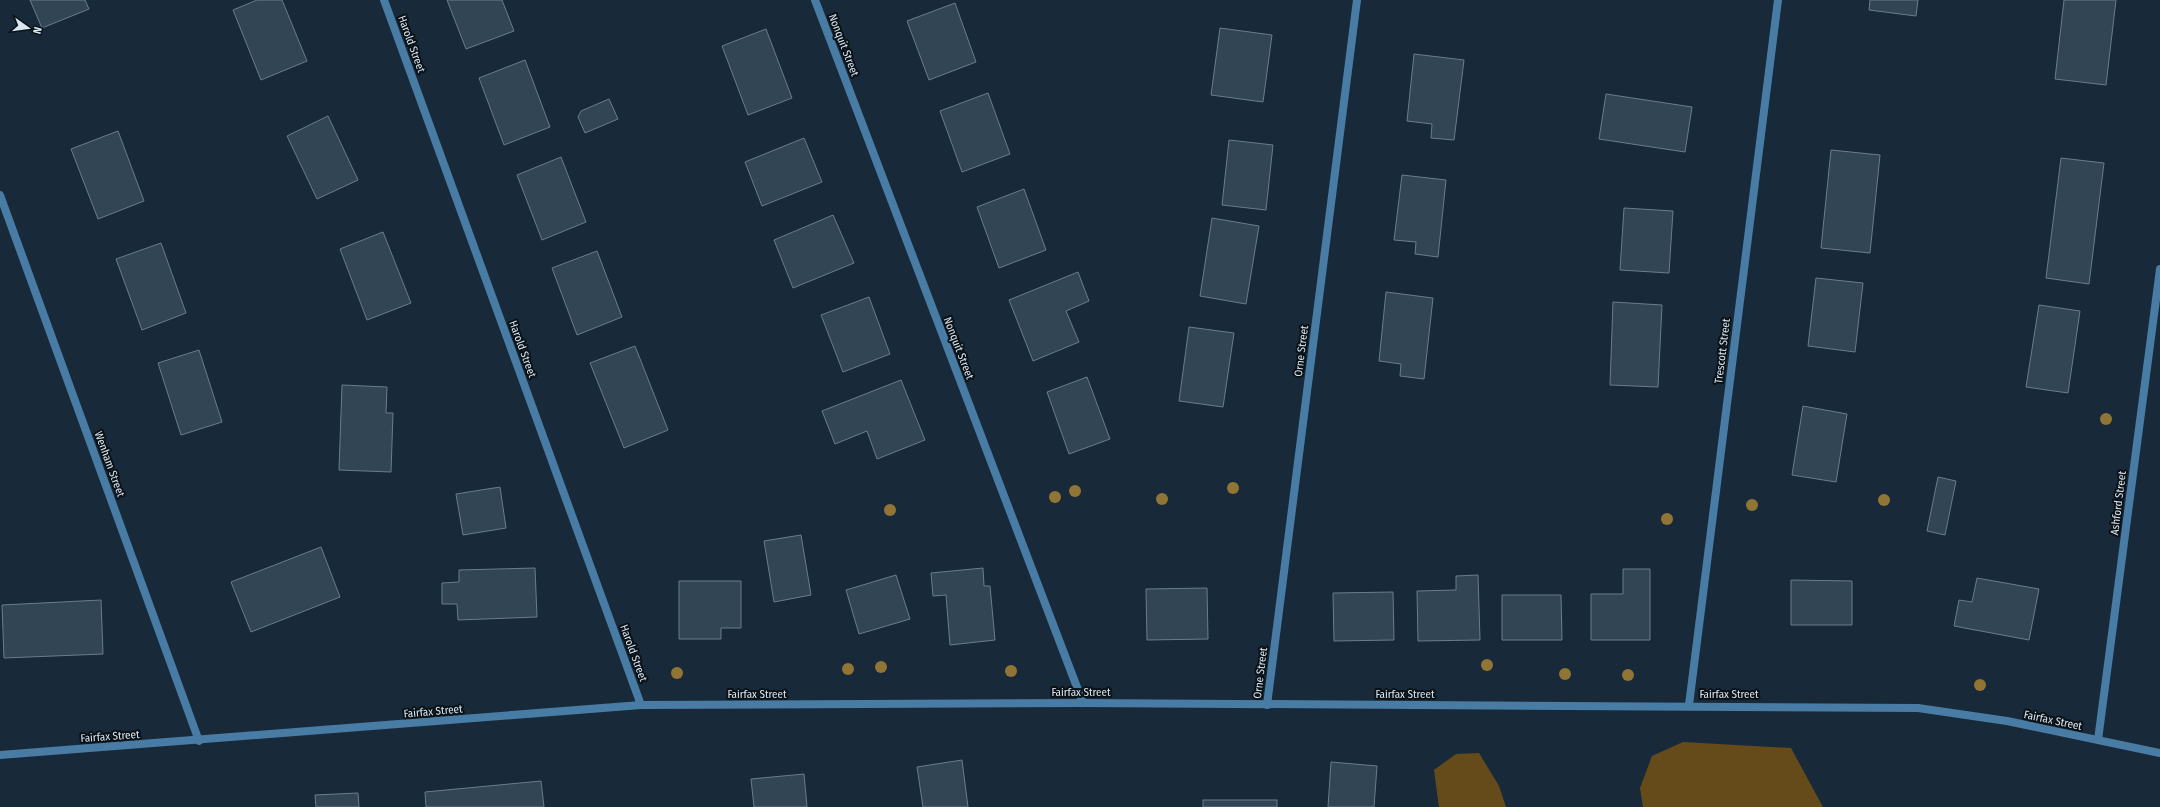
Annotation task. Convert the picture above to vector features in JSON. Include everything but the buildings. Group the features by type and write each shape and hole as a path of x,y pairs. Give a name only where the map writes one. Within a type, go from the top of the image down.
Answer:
{"street":[{"name":"Harold Street","path":"384,0 641,705"},
{"name":"Nonquit Street","path":"815,0 1083,703"},
{"name":"Orne Street","path":"1267,705 1357,0"},
{"name":"Trescott Street","path":"1689,705 1778,0"},
{"name":"Wenham Street","path":"0,195 199,741"},
{"name":"Ashford Street","path":"2098,740 2160,268"},
{"name":"Fairfax Street","path":"0,755 199,741 641,705 1083,703 1267,705 1689,705 1918,708 2006,721 2160,752"}],"shaded area":[{"path":"1683,742 1791,748 1823,807 1643,807 1640,788 1652,756"},
{"path":"1479,753 1499,786 1506,807 1439,807 1434,770 1456,754"}]}
